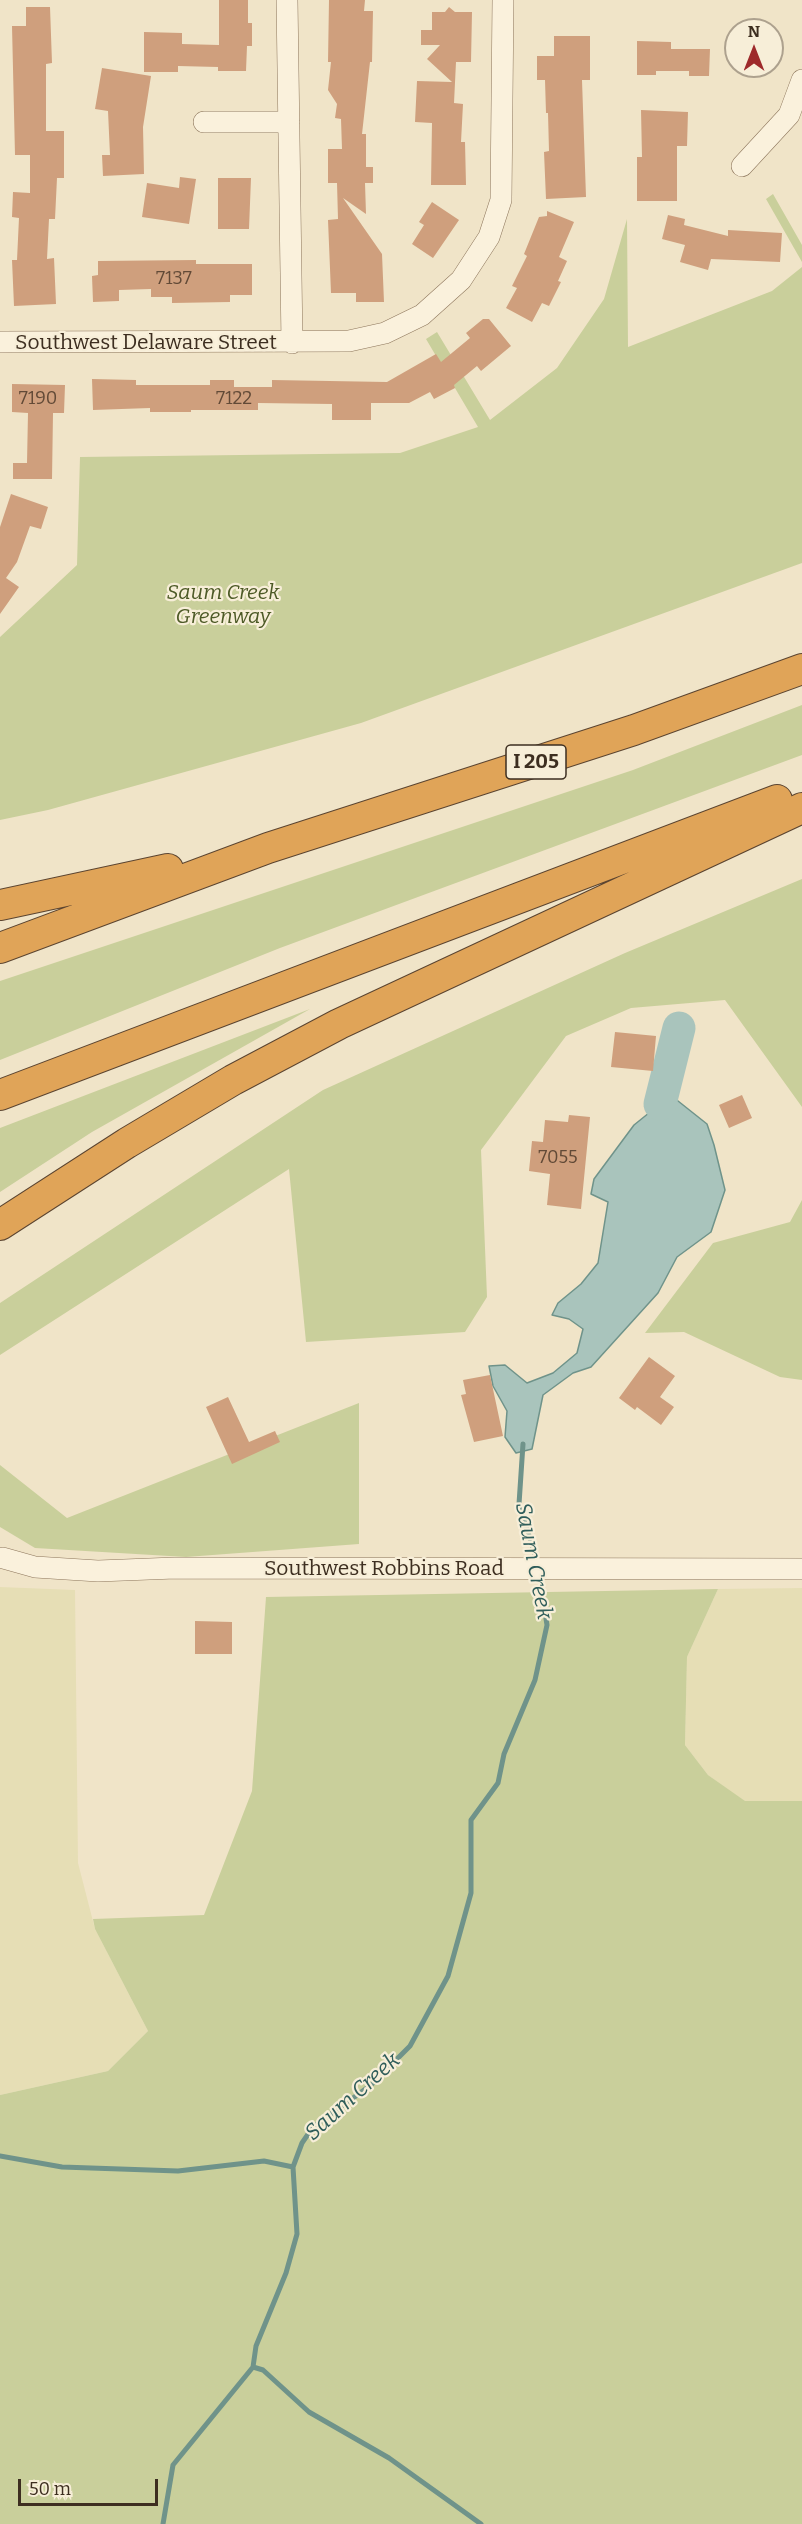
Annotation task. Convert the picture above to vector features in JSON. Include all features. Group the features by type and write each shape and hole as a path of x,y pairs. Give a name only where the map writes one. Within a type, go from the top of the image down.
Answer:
{"highway":[{"name":"I 205","path":"268,848 634,730 802,669"},
{"path":"0,1095 802,790"},
{"path":"0,1225 128,1143 233,1080 339,1024 802,808"},
{"path":"0,905 268,848"},
{"path":"0,948 268,848"}],"street":[{"path":"286,0 292,343"},
{"name":"Southwest Delaware Street","path":"0,342 292,343 349,341 385,333 422,315 461,280 489,237 501,200 503,0"},
{"path":"742,166 789,115 802,80"},
{"path":"204,122 289,122"},
{"name":"Southwest Robbins Road","path":"3,1558 35,1566 98,1570 175,1568 802,1569"}],"shaded area":[{"path":"0,1587 75,1590 78,1863 95,1929 148,2031 108,2071 0,2095"},
{"path":"802,1588 802,1801 745,1802 708,1775 685,1745 687,1657 718,1589"}],"green space":[{"path":"773,194 802,245 802,262 766,199"},
{"name":"Saum Creek Greenway","path":"627,219 628,347 772,291 802,267 802,563 361,723 48,810 0,820 0,637 77,565 80,457 400,453 478,427 426,339 437,332 490,420 557,368 604,299"},
{"path":"802,705 802,755 280,948 0,1060 0,981 633,770"},
{"path":"802,879 802,1107 725,1000 631,1008 566,1036 481,1150 487,1297 465,1332 306,1342 289,1169 0,1355 0,1303 323,1090 625,953"},
{"path":"310,1009 92,1132 0,1192 0,1128"},
{"path":"802,1200 802,1380 780,1377 684,1332 645,1333 713,1243 790,1222"},
{"path":"359,1403 359,1544 186,1557 35,1548 0,1527 0,1465 67,1518"},
{"path":"718,1589 687,1657 685,1745 708,1775 745,1801 802,1801 802,2524 0,2524 0,2095 108,2071 148,2031 95,1929 93,1919 204,1915 252,1791 266,1597"}],"water":[{"path":"673,1097 707,1124 714,1145 725,1190 711,1232 677,1257 658,1293 591,1367 573,1373 543,1395 532,1449 516,1453 505,1437 507,1411 493,1386 489,1366 505,1365 527,1383 553,1373 577,1353 583,1329 569,1319 552,1315 558,1303 581,1284 598,1263 608,1202 591,1194 594,1179 634,1125 660,1104"}],"building":[{"path":"219,0 248,0 248,23 252,23 252,46 247,46 246,71 218,71 218,67 178,66 178,72 144,72 144,32 182,33 182,44 219,45"},
{"path":"329,0 365,0 364,11 373,11 372,62 370,62 362,134 366,134 366,167 373,167 373,183 365,183 366,214 343,198 382,254 384,302 356,302 356,293 331,293 328,220 338,219 337,183 328,183 328,149 342,149 341,119 335,118 337,104 328,90 331,62 328,62"},
{"path":"26,7 50,7 52,63 46,64 46,131 64,131 64,178 57,178 55,219 49,219 47,259 54,258 56,304 14,306 12,260 17,260 19,218 12,217 13,192 30,193 30,155 15,155 12,26 26,26"},
{"path":"449,7 455,12 472,12 471,62 456,62 454,103 463,104 461,142 465,142 466,185 431,185 432,123 415,122 417,81 452,82 427,59 440,45 421,45 421,30 432,30 432,12 445,12"},
{"path":"554,36 590,36 590,80 582,80 586,197 546,199 544,152 549,151 548,113 546,113 545,80 537,80 537,56 554,56"},
{"path":"637,41 671,42 671,49 710,49 709,76 689,76 689,71 656,71 656,75 637,75"},
{"path":"102,68 151,76 143,127 144,174 103,176 102,155 110,155 108,111 95,109"},
{"path":"641,110 688,112 687,146 677,146 677,201 637,201 637,157 642,157"},
{"path":"180,177 196,179 189,224 142,217 147,183 179,188"},
{"path":"218,178 251,178 249,229 218,229"},
{"path":"432,202 459,220 433,258 412,244 424,225 419,222"},
{"path":"547,211 574,222 559,257 567,261 558,281 561,282 549,306 542,303 532,322 506,308 517,288 512,286 527,256 524,254 539,217 547,216"},
{"path":"668,215 685,219 684,225 728,236 728,230 782,233 780,262 711,259 708,270 680,262 685,245 662,239"},
{"path":"196,260 196,264 252,264 252,295 230,295 230,302 172,303 172,297 151,297 151,289 119,290 119,301 93,302 92,276 98,275 98,261"},
{"path":"483,319 489,319 511,346 481,371 477,366 454,385 455,388 434,399 430,392 409,403 371,403 371,420 332,420 332,404 258,403 258,410 191,410 191,412 150,412 150,408 93,410 92,379 136,380 136,385 210,385 210,380 234,380 234,387 272,387 272,380 387,382 436,354 441,362 470,338 466,333"},
{"path":"12,384 65,385 64,413 53,413 52,479 13,479 13,463 27,463 28,413 12,412"},
{"path":"11,494 48,507 41,529 30,526 17,562 6,578 19,587 0,614 0,527"},
{"path":"615,1032 656,1036 653,1071 611,1067"},
{"path":"742,1095 752,1118 729,1128 719,1105"},
{"path":"569,1115 590,1117 581,1209 547,1205 550,1174 529,1171 532,1141 543,1142 545,1120 568,1122"},
{"path":"649,1357 675,1376 660,1397 674,1407 661,1425 637,1407 635,1410 619,1398"},
{"path":"490,1375 503,1436 474,1442 461,1395 466,1394 463,1380"},
{"path":"228,1397 249,1442 275,1431 280,1442 232,1464 206,1407"},
{"path":"195,1621 232,1622 232,1654 195,1654"}],"waterway":[{"name":"Saum Creek","path":"660,1104 679,1028"},
{"name":"Saum Creek","path":"523,1444 519,1504 538,1564"},
{"name":"Saum Creek","path":"163,2524 173,2465 253,2367 256,2346 286,2273 297,2234 293,2167 302,2143 313,2127 371,2085 410,2046 448,1976 471,1893 471,1820 498,1783 504,1754 535,1680 547,1625 539,1573"},
{"name":"Saum Creek","path":"0,2156 62,2167 178,2171 264,2161 293,2167"},
{"path":"253,2367 263,2370 309,2412 389,2458 481,2524"}]}
